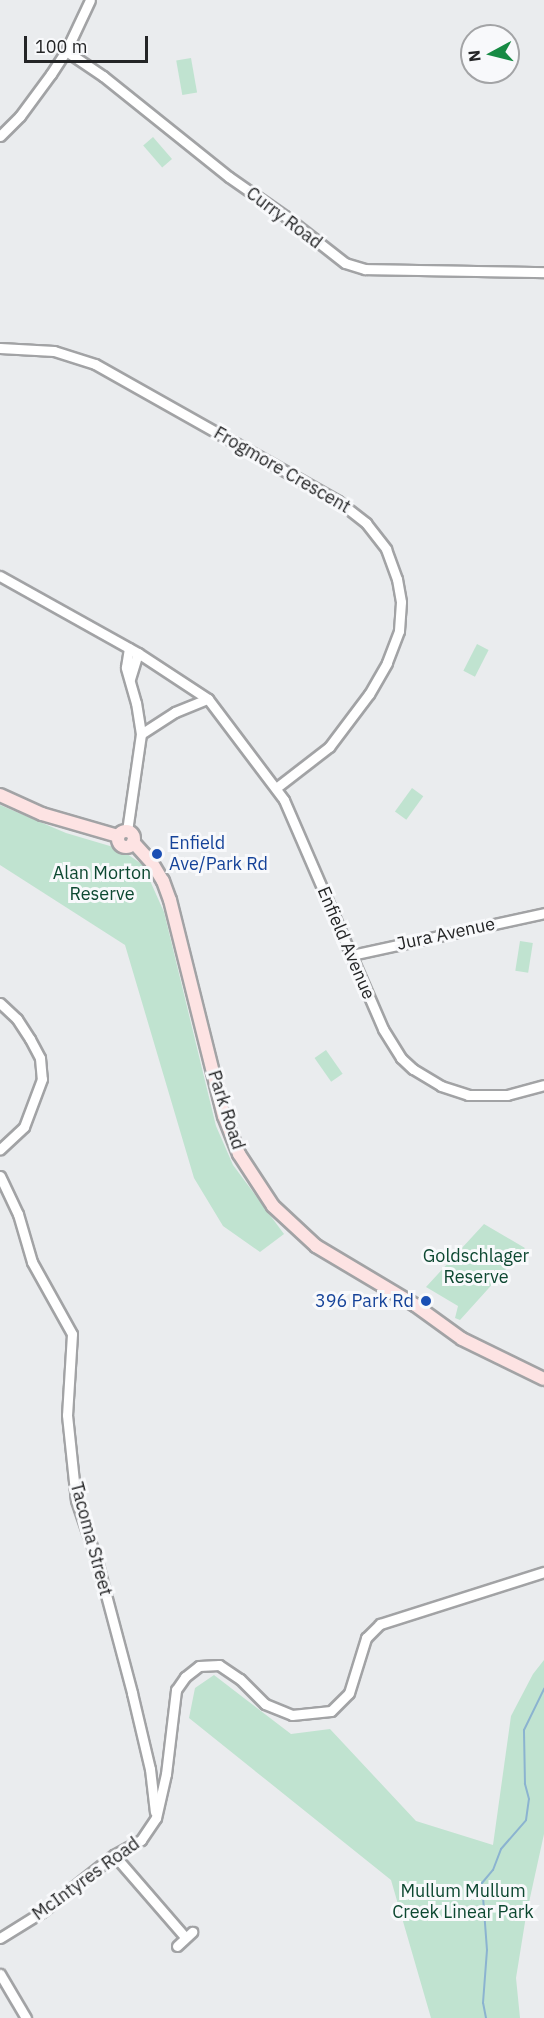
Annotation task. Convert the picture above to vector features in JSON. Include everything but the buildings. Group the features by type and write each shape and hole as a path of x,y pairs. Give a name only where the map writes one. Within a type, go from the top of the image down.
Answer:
{"street":[{"path":"0,136 35,97 66,51 90,0"},
{"name":"Curry Road","path":"66,51 103,76 229,177 285,216 345,263 365,269 544,272"},
{"name":"Frogmore Crescent","path":"0,348 54,351 95,364 338,501 366,522 386,549 397,579 401,602 399,631 387,663 369,694 328,747 276,788"},
{"name":"Enfield Avenue","path":"0,576 133,651 208,699 276,788 296,824 391,1043 402,1058 426,1078 455,1091 482,1096 507,1095 544,1085"},
{"path":"0,795 42,814 122,833 141,734 130,682 133,651"},
{"path":"141,734 175,712 208,699"},
{"name":"Park Road","path":"122,833 133,835 133,842 152,863 166,891 224,1116 245,1164 273,1206 316,1246 415,1305 462,1339 544,1379"},
{"name":"Jura Avenue","path":"352,955 543,914"},
{"path":"0,1003 17,1019 30,1039 40,1058 42,1079 24,1127 0,1149"},
{"name":"Tacoma Street","path":"0,1176 18,1214 32,1262 72,1334 67,1415 76,1500 97,1561 150,1769 156,1818"},
{"name":"McIntyres Road","path":"0,1938 42,1912 114,1855 141,1840 156,1818 166,1774 176,1690 185,1677 199,1666 219,1665 240,1679 265,1704 292,1715 331,1711 349,1693 366,1638 380,1624 544,1572"},
{"path":"150,1769 166,1774"},
{"path":"114,1855 189,1935 177,1946"},
{"path":"0,1974 31,2017"}],"green space":[{"path":"191,58 197,92 182,95 176,61"},
{"path":"153,137 172,159 162,167 143,146"},
{"path":"477,644 489,650 475,677 463,671"},
{"path":"412,788 423,796 406,820 395,811"},
{"name":"Alan Morton Reserve","path":"0,805 66,833 120,849 143,865 164,912 216,1126 233,1165 284,1234 260,1252 223,1226 194,1178 125,945 0,865"},
{"path":"520,941 533,943 528,973 515,971"},
{"path":"326,1050 343,1074 331,1082 315,1058"},
{"name":"Goldschlager Reserve","path":"484,1224 525,1248 460,1320 455,1318 458,1306 426,1287"},
{"name":"Mullum Mullum Creek Linear Park","path":"544,1660 544,1834 526,1916 516,1978 520,2018 431,2018 391,1880 189,1718 195,1688 214,1675 291,1734 330,1729 416,1821 493,1845 511,1716 533,1674"}],"waterway":[{"path":"486,2018 483,2003 487,1950 482,1883 493,1870 501,1849 526,1820 529,1799 525,1784 524,1730 544,1689"}],"place":[{"name":"Enfield Ave/Park Rd","path":"157,854"},
{"name":"396 Park Rd","path":"426,1301"}]}
